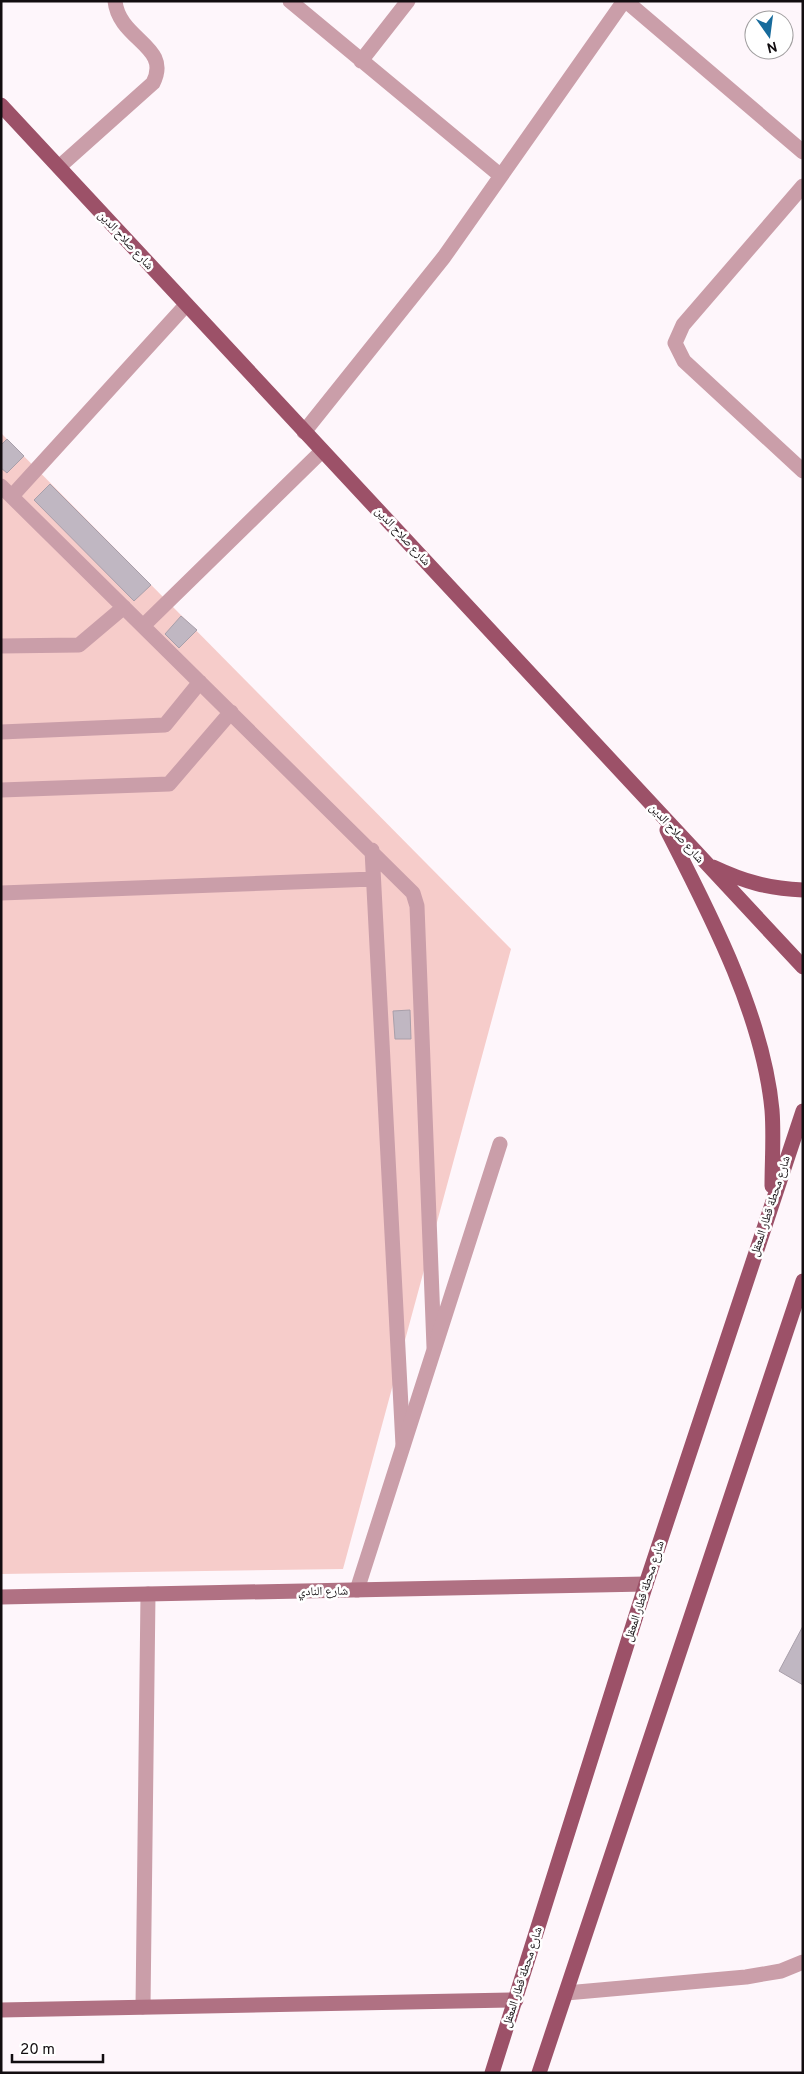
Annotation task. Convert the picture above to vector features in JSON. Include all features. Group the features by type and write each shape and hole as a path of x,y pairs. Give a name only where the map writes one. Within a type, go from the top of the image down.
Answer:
{"main road":[{"name":"شارع صلاح الدين","path":"1,105 705,864 803,967"},
{"path":"659,813 721,941 756,1036 766,1075 772,1110 772,1202"},
{"path":"705,864 744,882 772,888 803,890"},
{"name":"شارع محطة قطار المعقل","path":"492,2073 646,1584 803,1111"},
{"path":"539,2073 803,1281"}],"street":[{"path":"59,167 153,83 159,71 157,58 125,26 116,11 115,1"},
{"path":"290,1 501,176"},
{"path":"361,61 408,1"},
{"path":"304,432 444,258 625,1 803,152"},
{"path":"803,186 684,325 675,343 684,361 803,471"},
{"path":"186,304 4,490 372,850 413,893 417,906 434,1348"},
{"path":"143,626 322,451"},
{"path":"1,646 79,645 124,607"},
{"path":"1,732 164,725 200,682"},
{"path":"1,790 168,784 231,712"},
{"path":"372,850 403,1446"},
{"path":"1,892 373,879"},
{"path":"357,1590 500,1144"},
{"name":"شارع النادي","path":"1,1597 646,1584"},
{"path":"143,2007 148,1594"},
{"path":"566,1993 746,1977 781,1971 803,1962"},
{"path":"1,2010 516,2000"}],"shaded area":[{"path":"1,433 511,949 343,1569 1,1574"}],"building":[{"path":"7,439 24,456 7,473 1,468 1,445"},
{"path":"50,484 151,585 134,601 34,500"},
{"path":"181,616 197,630 179,648 165,634"},
{"path":"410,1010 411,1039 395,1039 393,1011"},
{"path":"803,1626 803,1685 779,1671"}]}
